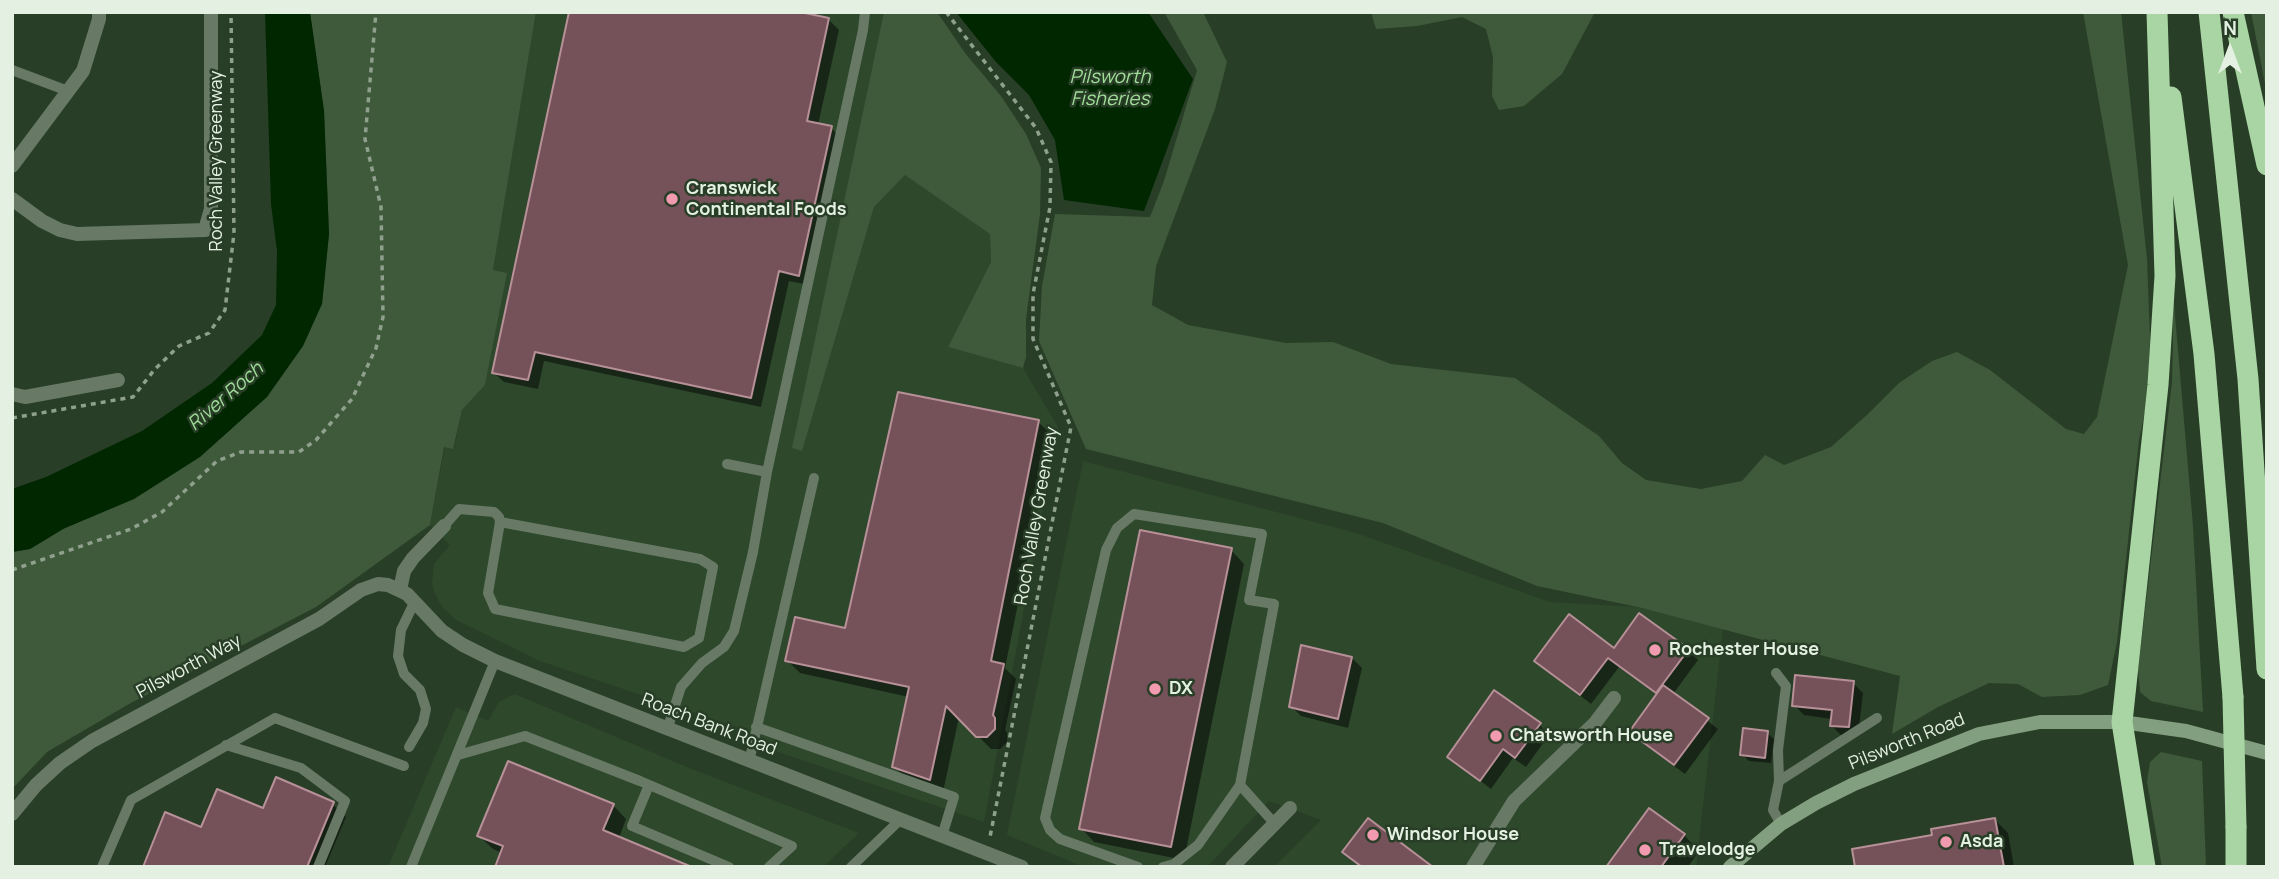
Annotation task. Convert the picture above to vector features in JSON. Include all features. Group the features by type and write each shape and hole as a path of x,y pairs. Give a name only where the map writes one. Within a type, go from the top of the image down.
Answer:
{"highway":[{"path":"2159,12 2204,354 2234,697 2236,867"},
{"path":"2145,867 2122,722 2158,385 2165,276 2159,12"},
{"path":"2209,12 2248,379 2267,669"},
{"path":"2232,12 2267,165"}],"street":[{"path":"12,166 83,71 99,12"},
{"path":"12,199 43,221 60,230 77,234 205,230 211,209 211,15"},
{"path":"12,394 25,397 118,380"},
{"path":"400,590 404,571 444,526"},
{"name":"Pilsworth Way","path":"12,814 36,785 60,763 92,741 319,619 369,586 388,585 400,590"},
{"name":"Roach Bank Road","path":"400,590 415,601 442,631 495,661 1022,867"},
{"path":"1473,867 1514,802 1595,723 1614,698"},
{"name":"Pilsworth Road","path":"1730,867 1781,824 1816,803 1854,784 1979,734 2040,722 2122,722 2186,731 2267,753"},
{"path":"1232,867 1290,808"}],"lane":[{"path":"667,730 681,687 702,663 724,647 734,631 753,552 767,472 865,12"},
{"path":"12,70 68,90"},
{"path":"727,464 767,472"},
{"path":"749,761 814,478"},
{"path":"444,526 459,509 494,512 499,517 488,593 495,609 684,647 699,638 713,568 700,559 500,522"},
{"path":"1138,867 1060,839 1050,830 1045,818 1106,550 1117,528 1134,514 1262,534 1250,600 1274,604 1240,785 1198,845 1174,864 1163,867"},
{"path":"409,747 423,723 426,709 420,690 404,674 398,656 401,631 415,601"},
{"path":"411,867 495,661"},
{"path":"1776,673 1786,686 1778,750 1779,780 1773,810 1781,824"},
{"path":"102,867 131,800 275,718 404,766"},
{"path":"1779,780 1877,718"},
{"path":"756,727 954,797 942,836"},
{"path":"458,755 526,736 792,846 769,867"},
{"path":"226,745 301,768 345,802 318,867"},
{"path":"649,785 632,826 729,867"},
{"path":"1240,785 1275,824"},
{"path":"851,867 900,820"}],"path":[{"name":"Roch Valley Greenway","path":"12,418 133,397 155,369 179,346 209,333 225,310 234,233 230,12"},
{"path":"12,570 131,529 162,512 217,461 241,452 299,452 316,440 352,399 376,348 383,317 381,207 365,139 376,12"},
{"name":"Roch Valley Greenway","path":"946,12 1036,128 1051,162 1051,207 1033,294 1033,339 1071,427 986,853"}],"shaded area":[{"path":"310,12 536,12 493,270 507,273 485,385 462,410 453,449 444,447 430,525 316,607 129,704 47,752 12,789 12,552 30,549 63,529 322,304 329,234 324,111"},
{"path":"536,12 884,12 793,447 802,450 874,207 905,174 990,234 991,262 948,347 1023,368 1058,427 984,822 737,738 739,728 540,661 456,620 443,608 435,594 432,584 434,564 450,545 430,525 445,446 454,448 462,410 485,385 506,273 493,270"},
{"path":"884,12 937,12 965,53 1001,96 1026,134 1041,168 1040,214 1026,319 1026,357 1023,368 948,347 991,262 990,234 905,175 874,207 802,451 792,448"},
{"path":"1164,12 1203,12 1227,62 1215,109 1156,266 1152,305 1188,325 1286,343 1333,342 1391,364 1515,378 1599,436 1622,463 1646,480 1701,489 1742,481 1765,455 1784,465 1831,447 1899,383 1932,361 1957,352 1990,370 2066,429 2084,434 2097,417 2128,265 2083,12 2121,12 2147,259 2150,340 2148,397 2139,440 2117,642 2108,685 2080,695 2042,697 2018,684 1989,683 1938,707 1892,734 1900,676 1638,607 1537,586 1383,523 1086,449 1039,341 1042,286 1055,214 1150,217 1164,181 1197,70"},
{"path":"1371,12 1595,12 1562,74 1524,106 1499,110 1492,96 1493,57 1486,29 1462,17 1417,26 1376,29"},
{"path":"2251,12 2267,12 2266,89"},
{"path":"2170,257 2193,526 2203,712 2151,701 2140,692 2138,670 2172,382"},
{"path":"1083,461 1356,533 1550,602 1638,607 1723,629 1696,867 1274,867 1321,820 1269,801 1207,867 1084,867 1007,835"},
{"path":"515,694 689,768 859,833 823,867 388,867 456,707 488,721 499,702"},
{"path":"2161,752 2202,761 2206,867 2162,867 2147,782 2150,762"}],"water":[{"name":"River Roch","path":"265,12 310,12 324,111 329,234 322,304 303,346 267,397 200,457 134,499 63,529 30,549 12,552 12,489 46,477 142,431 212,383 262,335 276,305 277,251 271,204"},
{"name":"Pilsworth Fisheries","path":"956,12 1148,12 1193,79 1144,211 1064,200 1055,140 1029,95 996,62"}],"building":[{"name":"Cranswick Continental Foods","path":"569,12 800,12 829,18 807,121 832,126 799,276 779,271 751,398 535,352 528,380 492,373"},
{"path":"898,392 1039,420 991,661 1004,664 993,715 995,729 987,737 976,737 946,706 930,780 892,767 909,687 785,661 795,617 845,628"},
{"name":"DX","path":"1140,530 1232,548 1171,847 1079,829"},
{"path":"1639,613 1689,649 1656,693 1608,658 1580,695 1534,661 1569,614 1614,648"},
{"path":"1301,645 1352,657 1338,719 1289,707"},
{"path":"1795,675 1854,681 1849,727 1830,726 1832,710 1792,706"},
{"path":"1663,685 1709,718 1674,765 1629,732"},
{"name":"Chatsworth House","path":"1494,690 1541,723 1515,758 1503,749 1480,781 1447,757"},
{"path":"1743,728 1768,731 1765,758 1740,755"},
{"path":"508,761 614,804 603,830 692,867 495,867 503,846 477,836"},
{"path":"276,777 334,802 307,867 143,867 165,812 201,827 217,789 263,808"},
{"name":"Travelodge","path":"1649,808 1685,834 1661,867 1606,867"},
{"name":"Windsor House","path":"1368,818 1433,867 1362,867 1342,852"},
{"name":"Asda","path":"1995,818 2004,867 1855,867 1852,849 1932,835 1931,829"}],"place":[{"name":"Cranswick Continental Foods","path":"672,199"},
{"name":"Rochester House","path":"1655,650"},
{"name":"DX","path":"1155,689"},
{"name":"Chatsworth House","path":"1496,736"},
{"name":"Windsor House","path":"1373,835"},
{"name":"Asda","path":"1946,842"},
{"name":"Travelodge","path":"1645,850"}]}
